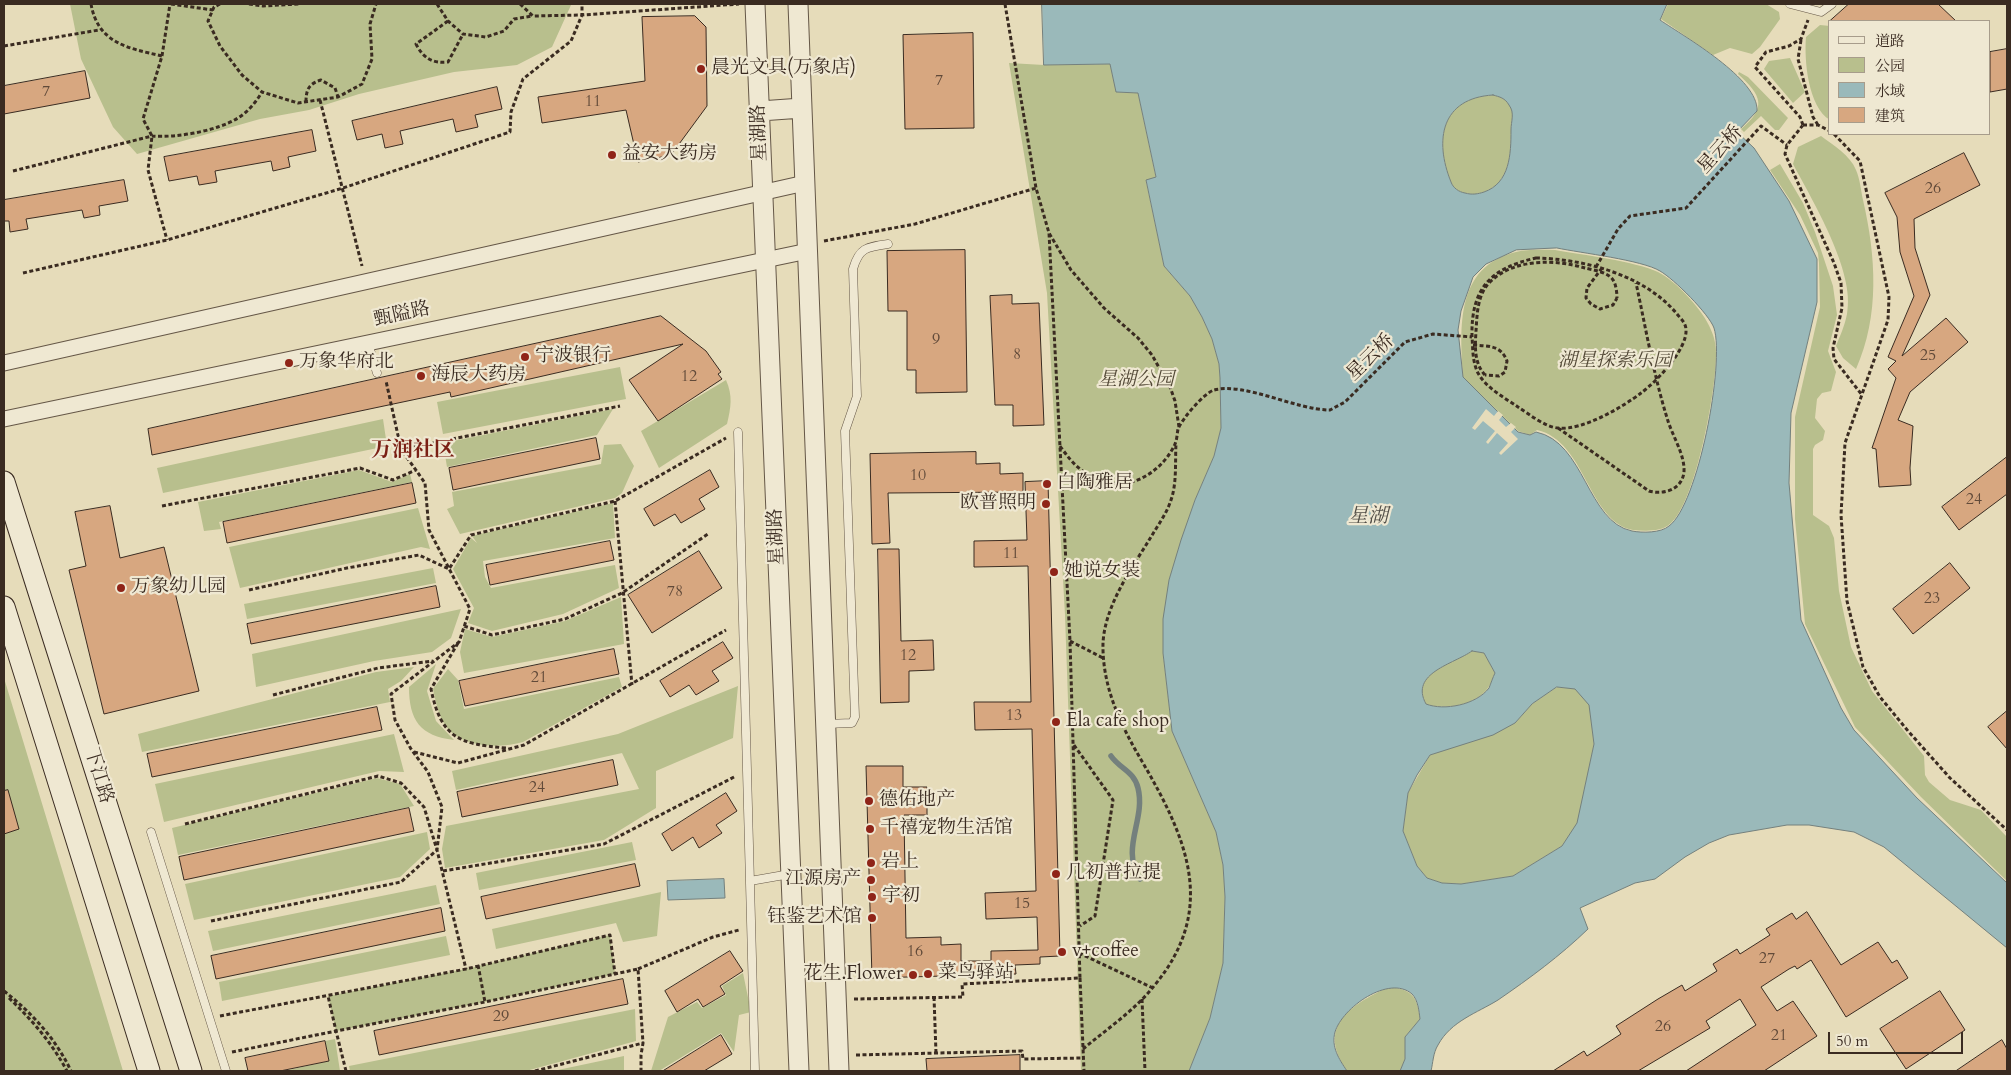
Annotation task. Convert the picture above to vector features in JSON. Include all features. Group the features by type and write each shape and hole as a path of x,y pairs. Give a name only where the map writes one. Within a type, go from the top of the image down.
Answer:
{"main road":[{"name":"下江路","path":"4,482 190,1071"},
{"name":"下江路","path":"4,607 149,1071"}],"street":[{"name":"星湖路","path":"755,4 799,1071"},
{"path":"798,4 805,183 814,246 825,724 838,1071"},
{"path":"760,112 802,108"},
{"path":"4,363 805,183"},
{"name":"甄隘路","path":"4,419 766,260 814,246"}],"lane":[{"path":"1790,4 1821,12 1832,4"},
{"path":"825,724 852,723 855,717 845,431 857,396 853,269 860,252 871,246 888,244"},
{"path":"368,343 377,373"},
{"path":"738,432 755,1071"},
{"path":"151,832 226,1071"},
{"path":"750,881 791,874"}],"path":[{"path":"91,4 100,30 112,40 139,51 162,56"},
{"path":"167,240 148,170 152,136 144,119 162,56 171,4 213,10"},
{"path":"220,4 213,10 208,21 220,46 242,75 262,92 298,102 338,97 362,84 372,59 370,24 376,4"},
{"path":"249,4 263,6 299,4"},
{"path":"437,4 448,21 463,34 486,37 504,31 514,19 532,16 582,15 744,4"},
{"path":"520,4 532,16"},
{"path":"23,273 167,240 343,188 510,132 511,112 522,80 571,41 582,15 582,4"},
{"path":"1005,4 1036,188 1049,233 1070,641 1084,1071"},
{"path":"1812,10 1801,39 1798,59 1814,117 1818,125"},
{"path":"448,21 416,44 421,54 437,63 448,62 463,34"},
{"path":"4,46 100,30"},
{"path":"1801,39 1790,46 1766,52 1755,67 1800,117 1803,124"},
{"path":"306,102 306,92 311,83 321,80 335,88 338,97"},
{"path":"12,171 152,136 174,138 236,119 254,104 262,92"},
{"path":"320,100 366,281"},
{"path":"1803,124 1818,125 1828,130"},
{"path":"1803,124 1788,145 1785,154 1834,263 1841,283 1842,308 1833,348 1834,359 1862,395"},
{"name":"星云桥","path":"1596,267 1624,221 1638,214 1686,208 1760,126 1788,145"},
{"path":"1835,135 1860,161 1889,297 1888,320 1845,443 1841,515 1847,601 1863,667 1880,697 1950,778 2007,830"},
{"path":"814,246 915,224 1036,188"},
{"path":"1049,233 1071,270 1104,308 1138,338 1152,355 1172,394 1179,428 1172,500 1116,599 1103,640 1104,658 1112,703 1131,743 1165,802 1179,832 1188,859 1191,895 1188,919 1181,942 1169,967 1153,988 1083,1049"},
{"path":"1558,428 1594,421 1642,392 1658,378 1674,358 1686,335 1685,323 1668,303 1636,283 1602,268 1559,259 1536,258 1517,262 1501,270 1484,284 1478,295 1474,307 1472,337 1474,360 1479,374 1495,391 1529,414 1558,428 1649,491 1659,494 1673,489 1680,483 1684,473 1683,464 1658,378 1636,283"},
{"path":"1473,345 1495,347 1505,356 1507,361 1505,372 1499,376 1485,375 1480,370 1476,355 1477,312 1481,297 1488,284 1503,274 1521,266 1543,262 1568,263 1608,275 1613,280 1617,298 1613,305 1600,308 1591,304 1586,298 1587,288 1602,268"},
{"name":"星云桥","path":"1179,428 1206,393 1221,389 1231,389 1330,410 1345,402 1405,342 1433,334 1472,337"},
{"path":"385,378 401,449 425,484 429,530 470,609 459,642 431,689 436,712 450,733 474,745 509,749"},
{"path":"401,449 620,406"},
{"path":"449,568 471,535 615,501 738,432"},
{"path":"1059,445 1081,472 1092,478 1115,484 1127,483 1150,474 1176,444"},
{"path":"162,506 360,468 393,480 416,470"},
{"path":"615,501 632,685"},
{"path":"464,626 492,635 564,619 622,593 708,534"},
{"path":"249,590 347,568 419,555 449,568"},
{"path":"413,752 458,763 524,745 726,630"},
{"path":"1070,641 1104,658"},
{"path":"211,921 401,882 438,850 442,807 428,772 413,752 395,720 391,694 459,642"},
{"path":"273,695 378,668 434,661"},
{"path":"1073,744 1113,800 1095,916 1079,926"},
{"path":"443,871 604,844 746,771"},
{"path":"185,824 378,776 401,783 424,807 438,850 466,968"},
{"path":"221,1054 485,1002 638,969 713,937 752,927"},
{"path":"209,1018 466,968 610,935 615,974"},
{"path":"1080,953 1153,988"},
{"path":"478,965 485,1002"},
{"path":"638,969 643,1043 640,1055 641,1071"},
{"path":"836,1001 963,997 962,984 1080,978"},
{"path":"4,992 40,1024 59,1049 69,1071"},
{"path":"328,996 346,1071"},
{"path":"934,998 936,1054"},
{"path":"1142,999 1146,1071"},
{"path":"535,1071 643,1043"},
{"path":"849,1056 1022,1051 1023,1059 1083,1058"}],"green space":[{"path":"70,4 571,5 552,47 517,65 454,72 359,94 309,110 260,119 137,154 113,127 81,59"},
{"path":"1668,4 1766,4 1779,12 1780,19 1760,47 1752,54 1730,48 1713,55 1661,19"},
{"path":"1820,25 1828,26 1828,118 1817,105 1812,94 1807,70 1806,37"},
{"path":"1790,58 1805,92 1793,103 1764,69 1769,61"},
{"name":"星湖公园","path":"1009,63 1044,65 1110,64 1117,92 1138,93 1156,178 1146,181 1164,266 1190,296 1202,317 1212,339 1219,364 1221,428 1214,456 1195,500 1169,580 1163,653 1172,731 1216,832 1223,865 1225,897 1223,963 1210,1018 1189,1071 1081,1071 1065,615 1047,293"},
{"path":"1739,72 1748,77 1788,118 1779,130 1775,130 1761,116 1744,132 1741,129 1755,114 1758,108 1758,101 1752,89 1738,74"},
{"path":"1493,95 1506,101 1512,111 1507,167 1504,175 1493,188 1477,194 1470,194 1456,189 1451,182 1443,151 1443,137 1446,124 1452,113 1462,104 1476,98"},
{"path":"1821,136 1845,155 1856,170 1871,243 1873,264 1872,307 1864,349 1856,369 1843,358 1836,346 1847,314 1848,297 1839,258 1821,216 1793,164 1798,147"},
{"path":"1780,164 1803,203 1833,286 1837,315 1828,351 1836,372 1831,391 1822,393 1817,399 1815,418 1825,431 1823,440 1815,445 1813,449 1813,515 1829,526 1834,538 1839,591 1851,647 1872,691 1924,756 1925,775 1929,782 1950,800 1981,810 2007,837 2007,881 1921,797 1855,727 1805,624 1795,519 1795,417 1820,307 1819,263 1818,253 1800,215 1770,170"},
{"name":"湖星探索乐园","path":"1555,250 1622,262 1658,272 1673,282 1689,297 1702,314 1712,332 1716,349 1715,368 1709,416 1703,443 1688,493 1679,512 1666,527 1648,531 1633,530 1618,524 1606,513 1566,449 1553,437 1537,430 1530,435 1518,431 1463,377 1461,338 1465,301 1472,285 1482,271 1496,260 1516,252"},
{"path":"620,367 626,399 443,434 437,402"},
{"path":"726,380 731,402 727,424 659,468 641,431"},
{"path":"613,409 597,435 447,467 443,443"},
{"path":"383,419 387,446 163,493 157,468"},
{"path":"621,444 634,466 622,493 615,498 460,534 447,509 454,506 452,492 601,464 604,445"},
{"path":"359,470 392,482 410,474 412,482 219,522 221,529 204,531 198,502"},
{"path":"613,503 615,538 483,561 485,577 491,588 615,565 619,588 563,614 492,631 468,623 474,608 453,569 471,538 477,543 472,536"},
{"path":"418,508 430,549 421,547 240,588 229,547"},
{"path":"433,568 436,583 247,619 244,604"},
{"path":"621,597 624,644 464,673 460,652 465,629 492,637 565,621"},
{"path":"461,609 451,638 432,652 374,661 256,687 252,654"},
{"path":"1472,651 1484,653 1495,673 1483,694 1476,699 1459,705 1442,707 1426,704 1422,693 1423,684 1428,677 1445,665"},
{"path":"436,664 427,691 436,721 454,740 433,735 425,730 414,717 411,709 409,687"},
{"path":"414,667 401,681 388,689 390,702 142,752 138,734 376,672"},
{"path":"448,669 458,680 464,709 619,677 622,687 523,742 496,746 476,744 451,732 441,717 433,689"},
{"path":"4,678 123,1071 4,1071"},
{"path":"738,686 733,738 656,771 656,808 604,840 445,868 442,849 446,826 639,789 622,753 456,790 452,771 618,734"},
{"path":"1557,687 1575,688 1590,705 1594,744 1578,823 1562,846 1513,876 1461,884 1442,883 1427,878 1417,866 1403,831 1408,793 1430,755 1515,723 1532,704"},
{"path":"394,734 404,772 379,771 164,822 155,784"},
{"path":"377,778 400,784 414,806 178,855 172,828"},
{"path":"427,832 430,849 400,877 194,920 185,884"},
{"path":"632,842 636,860 479,890 476,873"},
{"path":"436,885 440,904 213,951 208,931"},
{"path":"661,892 657,936 623,942 616,923 496,949 492,929"},
{"path":"610,935 615,974 336,1031 328,996 466,969"},
{"path":"446,936 450,955 222,1001 219,982"},
{"path":"743,973 751,1012 739,1015 734,1052 721,1033 659,1071 651,1071 668,1017 697,1002 702,1008 726,995 722,986"},
{"path":"1388,987 1403,990 1412,995 1417,1005 1420,1019 1405,1037 1405,1059 1400,1071 1347,1071 1338,1055 1335,1042 1336,1030 1350,1010"},
{"path":"635,1009 636,1041 526,1071 350,1071 349,1066"},
{"path":"335,1039 340,1071 284,1071 329,1061 325,1041"},
{"path":"624,1056 624,1071 553,1071"}],"water":[{"name":"星湖","path":"1042,4 1667,4 1660,20 1719,60 1746,86 1754,99 1757,111 1737,132 1754,148 1789,201 1817,259 1817,302 1791,413 1789,483 1801,620 1841,708 1854,730 1917,798 2007,883 2007,948 1884,847 1854,832 1809,825 1787,825 1729,835 1709,843 1685,857 1655,879 1635,883 1580,908 1588,929 1556,958 1522,983 1498,1000 1465,1018 1450,1030 1436,1048 1431,1071 1400,1071 1405,1059 1405,1037 1420,1019 1419,1009 1412,994 1402,989 1391,988 1368,996 1356,1004 1339,1023 1335,1032 1334,1043 1347,1071 1189,1071 1210,1018 1223,963 1225,897 1223,865 1216,832 1172,731 1163,653 1163,619 1169,580 1181,540 1195,500 1214,456 1221,428 1219,364 1212,339 1202,317 1190,296 1164,266 1146,180 1156,177 1138,93 1116,92 1110,64 1044,65","holes":["1493,95 1502,98 1511,108 1510,149 1507,167 1499,182 1493,188 1484,192 1468,194 1461,192 1452,184 1443,151 1443,137 1446,124 1452,113 1462,104 1476,98","1557,248 1626,260 1651,267 1666,275 1682,289 1711,322 1714,328 1716,346 1716,371 1706,432 1690,491 1680,513 1666,528 1651,532 1641,532 1632,531 1617,525 1605,513 1565,450 1552,439 1536,432 1530,435 1518,432 1463,377 1458,330 1461,311 1473,277 1486,264 1516,250","1472,651 1484,653 1495,673 1489,688 1476,699 1459,705 1442,707 1426,704 1422,693 1423,684 1428,677 1445,665","1557,687 1575,689 1589,705 1594,744 1577,823 1562,846 1513,876 1461,884 1442,883 1427,878 1417,866 1403,831 1408,793 1417,775 1430,755 1493,735 1515,723 1532,704"]},
{"path":"724,879 725,898 668,900 667,881"}],"pier":[{"path":"1486,409 1494,416 1498,411 1503,415 1499,420 1506,427 1511,423 1516,427 1511,432 1518,439 1501,455 1499,453 1508,443 1497,433 1488,444 1486,442 1495,431 1483,421 1475,430 1472,428"}],"building":[{"path":"1849,4 1938,4 1955,20 1831,20"},
{"path":"695,16 706,27 707,106 671,155 638,162 626,110 542,123 538,97 645,81 642,17"},
{"path":"973,33 974,128 905,129 903,35"},
{"path":"2007,49 2007,89 1991,92 1991,52"},
{"path":"85,71 90,98 4,114 4,86"},
{"path":"497,87 502,109 475,115 478,127 456,132 453,119 400,131 403,144 385,148 382,134 357,140 352,121"},
{"path":"312,130 316,151 288,157 290,167 273,171 271,161 215,171 217,182 199,185 197,176 169,181 164,157"},
{"path":"1964,153 1980,185 1914,219 1915,248 1930,295 1902,356 1946,318 1968,342 1910,392 1898,420 1913,426 1910,468 1911,485 1879,487 1876,449 1872,448 1896,378 1888,369 1896,361 1888,357 1914,296 1900,252 1897,217 1885,193"},
{"path":"124,180 128,201 99,206 100,215 84,218 82,210 26,219 28,229 10,232 9,221 4,221 4,200"},
{"path":"965,250 967,392 916,393 916,370 907,370 907,311 888,311 887,251"},
{"path":"1012,295 1012,304 1039,303 1044,425 1013,426 1013,405 995,405 990,296"},
{"path":"661,316 706,351 721,372 718,374 722,379 658,421 629,380 683,344 451,397 450,392 152,455 148,429"},
{"path":"596,438 600,459 453,490 449,468"},
{"path":"976,452 976,464 1000,463 1000,474 1023,473 1023,492 888,493 890,543 872,544 870,454"},
{"path":"2007,457 2007,494 1959,530 1942,507"},
{"path":"710,470 719,487 699,499 705,509 681,523 675,514 654,526 644,509"},
{"path":"1048,481 1060,956 1040,957 1040,964 1015,965 1016,974 872,978 866,766 903,766 903,787 927,787 927,815 904,815 906,938 941,937 941,945 961,944 961,961 991,961 991,951 1038,950 1037,917 986,919 985,893 1036,891 1032,729 975,730 974,702 1031,702 1028,566 974,567 974,541 1027,540 1025,482"},
{"path":"412,483 416,503 227,543 223,522"},
{"path":"110,506 120,558 164,547 199,691 104,714 69,570 86,566 75,512"},
{"path":"610,541 614,560 490,585 486,565"},
{"path":"878,549 899,549 901,641 933,640 934,670 909,671 909,702 881,703"},
{"path":"699,551 722,588 652,633 628,595"},
{"path":"1950,563 1970,588 1913,634 1893,609"},
{"path":"436,586 440,607 251,644 247,624"},
{"path":"723,642 733,658 712,671 719,681 696,695 689,685 670,697 660,681"},
{"path":"614,649 619,674 465,706 459,681"},
{"path":"377,707 382,730 152,777 147,754"},
{"path":"2007,711 2007,749 1988,727"},
{"path":"613,760 618,785 462,817 457,792"},
{"path":"8,790 19,829 4,834 4,791"},
{"path":"726,793 737,811 716,825 722,833 699,848 693,837 672,851 662,834"},
{"path":"409,808 414,831 184,880 179,857"},
{"path":"635,864 640,886 486,919 481,897"},
{"path":"441,908 445,931 216,979 211,956"},
{"path":"1807,912 1841,965 1878,942 1892,963 1897,960 1908,978 1846,1017 1811,960 1797,969 1795,966 1789,969 1761,987 1777,1011 1793,1001 1817,1036 1764,1071 1686,1071 1756,1025 1740,999 1706,1021 1710,1028 1638,1071 1553,1071 1584,1051 1587,1056 1621,1034 1616,1026 1658,999 1682,985 1685,991 1717,971 1713,964 1737,949 1740,954 1770,935 1766,929 1792,913 1796,919"},
{"path":"730,951 743,971 720,986 725,994 703,1007 698,999 677,1012 665,991"},
{"path":"623,979 628,1004 379,1055 374,1031"},
{"path":"1940,991 1965,1030 1906,1069 1880,1029"},
{"path":"721,1035 732,1054 704,1071 663,1071"},
{"path":"2002,1040 2007,1049 2007,1071 1956,1071"},
{"path":"325,1041 329,1061 280,1071 248,1071 245,1058"},
{"path":"1020,1055 1020,1071 927,1071 926,1059"}],"waterway":[{"path":"1111,756 1130,774 1138,788 1140,800 1132,856 1134,868 1140,879"}],"place":[{"name":"晨光文具(万象店)","path":"701,69"},
{"name":"益安大药房","path":"612,155"},
{"name":"宁波银行","path":"525,357"},
{"name":"万象华府北","path":"289,363"},
{"name":"海辰大药房","path":"421,376"},
{"name":"白陶雅居","path":"1047,484"},
{"name":"欧普照明","path":"1046,504"},
{"name":"她说女装","path":"1054,572"},
{"name":"万象幼儿园","path":"121,588"},
{"name":"Ela cafe shop","path":"1056,722"},
{"name":"德佑地产","path":"869,801"},
{"name":"千禧宠物生活馆","path":"870,829"},
{"name":"岩上","path":"871,863"},
{"name":"几初普拉提","path":"1056,874"},
{"name":"江源房产","path":"871,880"},
{"name":"宇初","path":"872,897"},
{"name":"钰鉴艺术馆","path":"872,918"},
{"name":"v+coffee","path":"1062,952"},
{"name":"菜鸟驿站","path":"928,974"},
{"name":"花生.Flower","path":"913,975"}],"district":[{"name":"万润社区","path":"413,451"}]}
